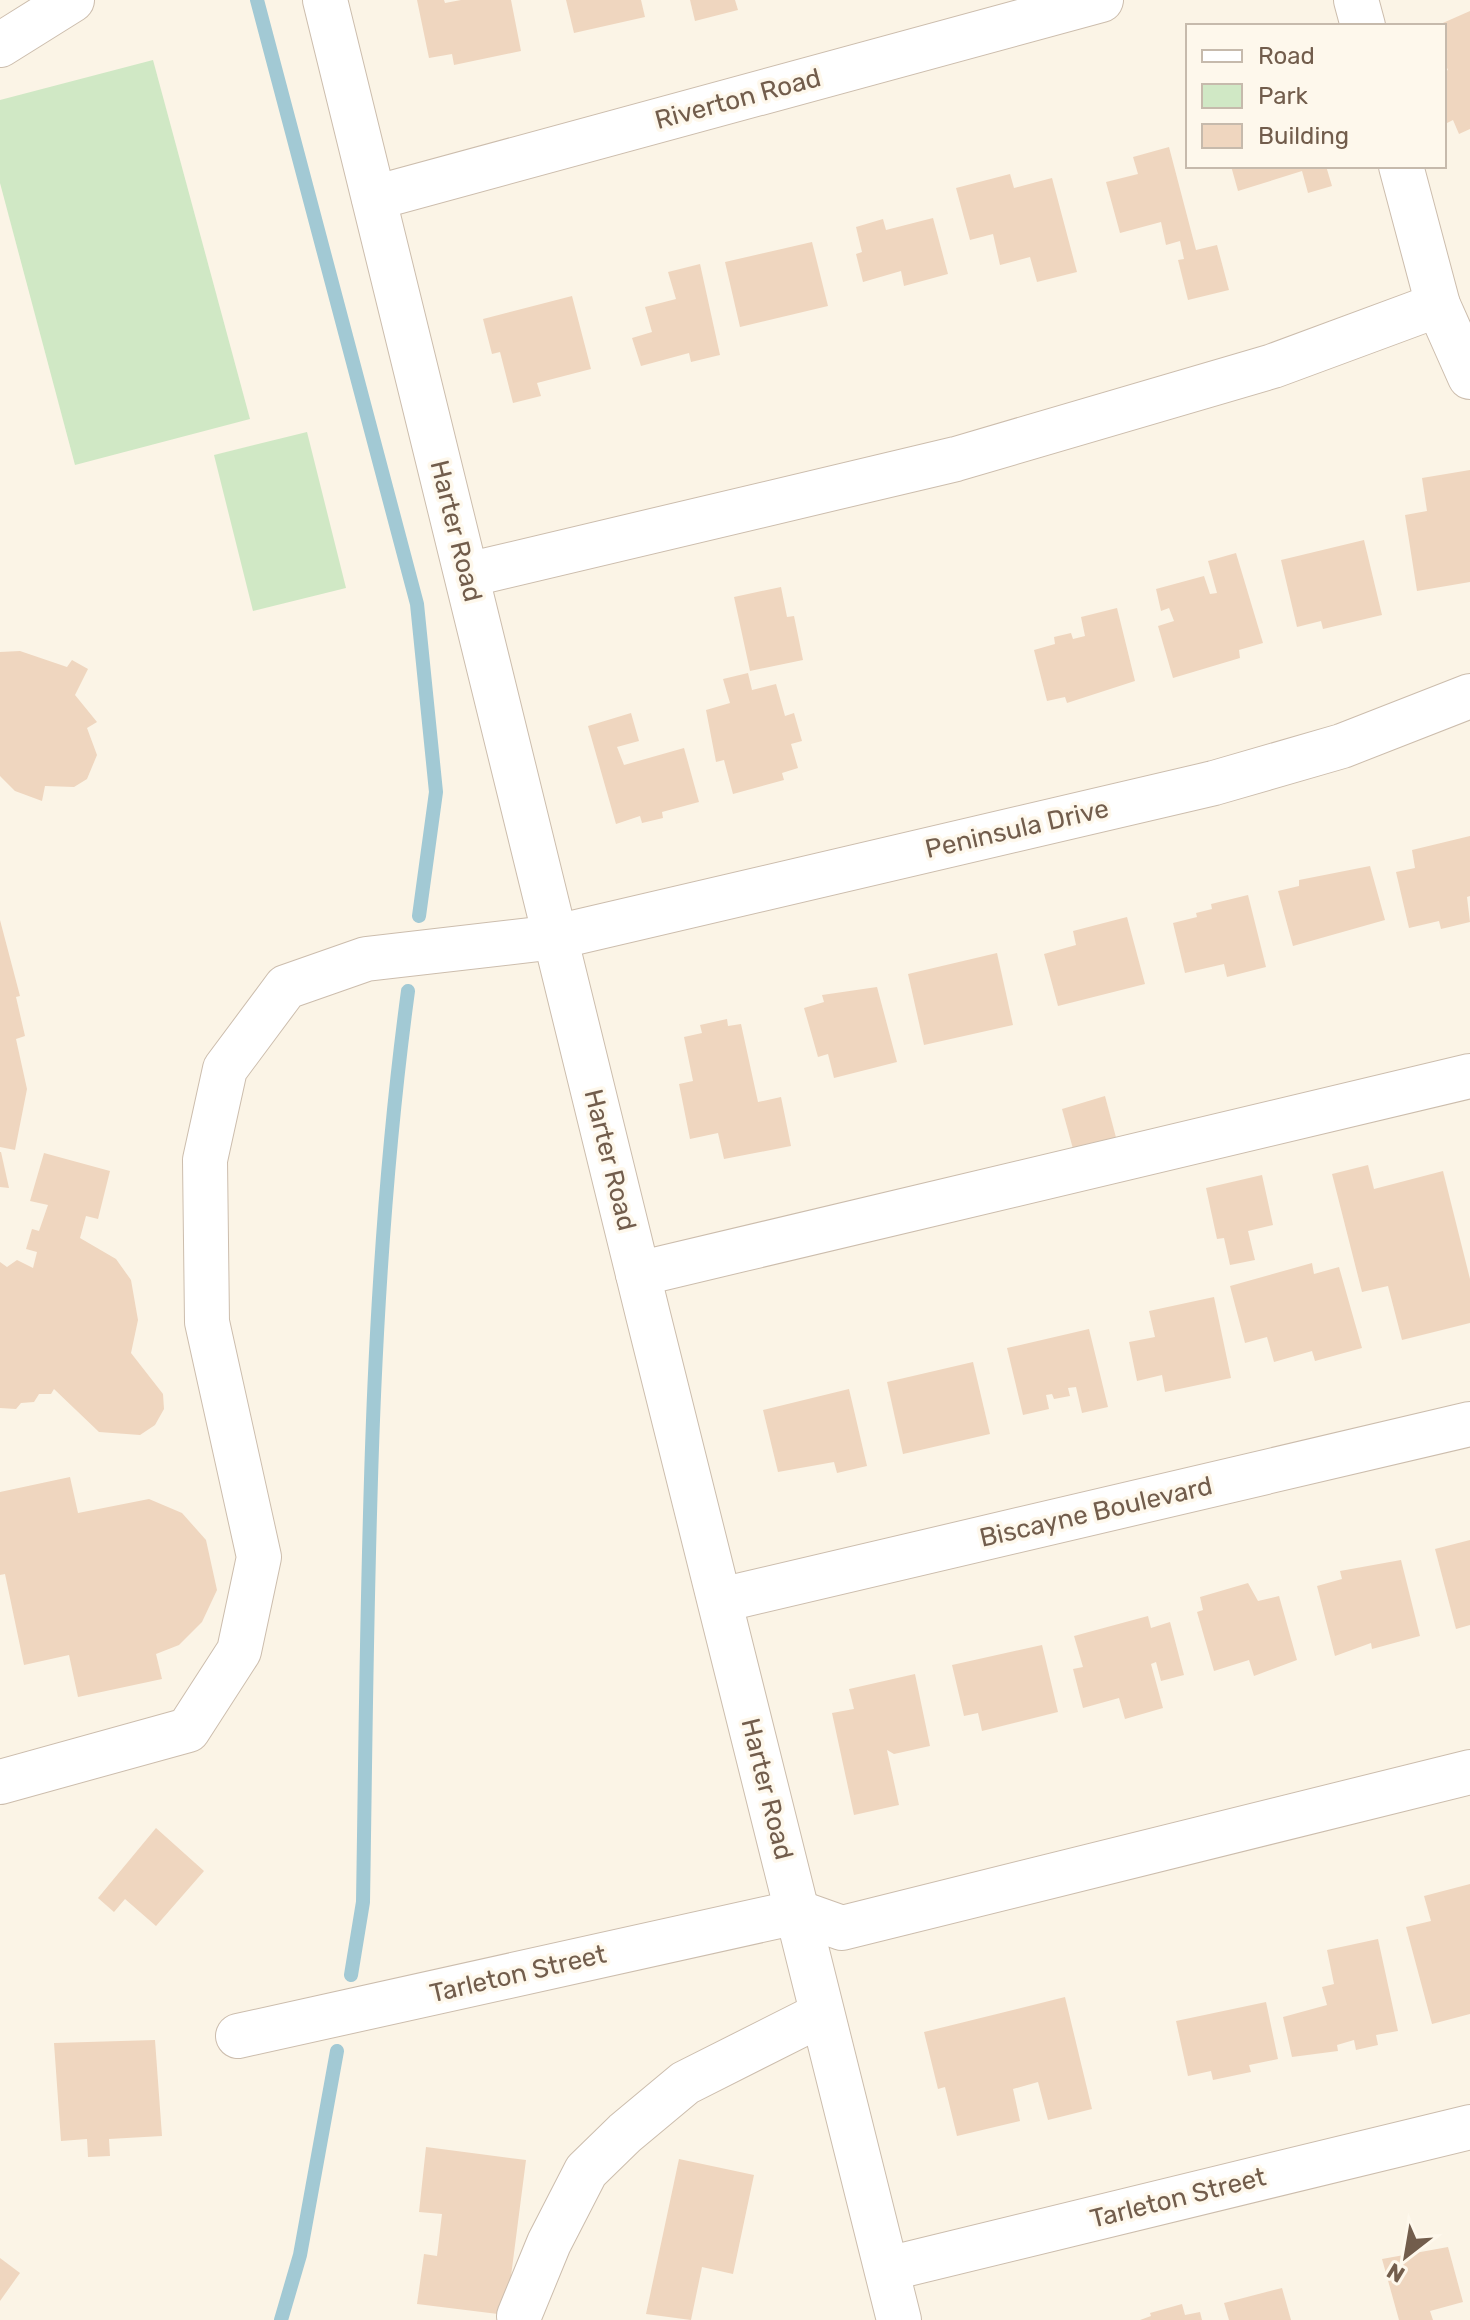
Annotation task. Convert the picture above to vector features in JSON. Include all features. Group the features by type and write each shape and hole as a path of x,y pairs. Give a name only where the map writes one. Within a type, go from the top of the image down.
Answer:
{"street":[{"path":"0,45 72,0"},
{"name":"Harter Road","path":"325,0 899,2320"},
{"name":"Riverton Road","path":"374,198 1101,0"},
{"path":"1356,0 1362,24"},
{"path":"1402,168 1438,305 1470,377"},
{"path":"467,575 956,459 1273,366 1438,305"},
{"name":"Peninsula Drive","path":"3,1771 188,1730 239,1651 259,1557 207,1322 205,1160 225,1069 286,987 366,959 556,937 1214,783 1342,746 1470,696"},
{"path":"638,1274 1470,1076"},
{"name":"Biscayne Boulevard","path":"721,1600 1470,1424"},
{"path":"797,1912 842,1928 1470,1772"},
{"name":"Tarleton Street","path":"238,2036 797,1912"},
{"path":"519,2316 549,2243 586,2171 625,2133 685,2083 822,2014"},
{"name":"Tarleton Street","path":"887,2269 1470,2127"}],"green space":[{"path":"153,60 250,419 75,465 0,183 0,100"},
{"path":"307,432 346,588 253,611 214,455"}],"building":[{"path":"417,0 444,0 445,3 511,0 521,51 454,65 452,54 429,58"},
{"path":"566,0 641,0 645,17 574,33"},
{"path":"690,0 735,0 738,10 695,21"},
{"path":"1470,11 1470,129 1459,134 1453,120 1446,124 1446,24 1441,24"},
{"path":"1169,147 1196,250 1217,245 1229,290 1188,300 1178,260 1184,259 1180,241 1166,245 1161,222 1120,233 1106,182 1138,174 1133,157"},
{"path":"1232,168 1327,168 1332,186 1308,193 1302,171 1238,191"},
{"path":"1010,174 1014,188 1052,178 1077,272 1037,282 1030,257 1000,265 993,234 970,240 956,188"},
{"path":"933,218 948,274 904,286 901,271 863,282 856,254 862,252 856,227 883,219 886,230"},
{"path":"812,242 828,306 740,327 725,262"},
{"path":"700,264 720,355 691,362 689,353 641,366 632,338 652,332 645,307 676,299 668,272"},
{"path":"572,296 591,369 537,383 541,396 513,403 500,352 492,354 483,319"},
{"path":"1470,470 1470,582 1417,591 1405,515 1427,511 1422,478"},
{"path":"1364,540 1382,615 1323,629 1321,621 1297,627 1281,560"},
{"path":"1236,553 1263,643 1239,650 1240,658 1173,678 1158,626 1174,621 1169,608 1161,611 1156,589 1204,576 1210,594 1217,593 1208,561"},
{"path":"781,587 787,617 794,616 803,660 750,671 734,597"},
{"path":"1117,608 1135,681 1067,703 1065,697 1047,701 1034,650 1055,644 1054,637 1071,633 1073,639 1085,636 1081,617"},
{"path":"20,651 67,667 72,660 88,669 75,695 97,722 87,728 97,755 87,779 74,787 45,786 42,801 15,791 0,776 0,652"},
{"path":"748,673 752,690 776,684 785,716 794,713 802,741 791,744 798,768 782,773 784,780 733,794 724,760 716,762 706,710 730,703 723,679"},
{"path":"631,713 639,741 617,747 624,765 684,748 699,802 662,812 663,818 642,823 640,816 616,824 588,726"},
{"path":"1470,836 1470,896 1467,897 1470,922 1441,929 1439,921 1409,928 1396,872 1415,868 1412,850"},
{"path":"1370,866 1385,920 1293,946 1278,891 1299,886 1299,880"},
{"path":"1248,895 1266,967 1227,977 1224,964 1185,973 1173,923 1197,917 1196,913 1212,909 1211,904"},
{"path":"1127,917 1145,984 1058,1006 1044,954 1076,945 1073,931"},
{"path":"0,920 20,996 16,997 25,1036 16,1039 27,1089 15,1150 0,1147"},
{"path":"997,953 1013,1025 924,1045 908,974"},
{"path":"877,987 897,1062 834,1078 828,1054 818,1057 804,1008 824,1002 822,995"},
{"path":"727,1019 728,1026 741,1024 758,1102 781,1097 791,1146 724,1159 718,1133 690,1139 679,1084 693,1081 684,1037 702,1033 700,1025"},
{"path":"1105,1096 1118,1145 1075,1156 1062,1109"},
{"path":"1,1152 9,1188 0,1187"},
{"path":"44,1153 110,1171 98,1219 86,1216 80,1238 116,1259 131,1280 138,1320 131,1353 163,1394 164,1409 155,1425 140,1435 99,1432 54,1389 51,1394 39,1394 34,1402 21,1403 16,1409 0,1408 0,1262 7,1267 17,1260 33,1268 37,1252 26,1249 32,1229 39,1231 48,1205 30,1201"},
{"path":"1368,1165 1374,1189 1443,1171 1470,1279 1470,1323 1402,1340 1388,1286 1362,1292 1332,1174"},
{"path":"1262,1175 1273,1225 1248,1231 1255,1260 1230,1265 1224,1238 1217,1239 1206,1188"},
{"path":"1312,1263 1314,1274 1339,1267 1362,1348 1315,1361 1312,1351 1274,1362 1267,1337 1245,1343 1230,1286"},
{"path":"1214,1297 1231,1378 1165,1392 1162,1375 1137,1381 1129,1342 1155,1337 1149,1311"},
{"path":"1089,1329 1108,1407 1082,1413 1076,1387 1068,1388 1070,1396 1054,1399 1052,1394 1046,1395 1049,1409 1023,1415 1007,1348"},
{"path":"973,1362 990,1434 903,1454 887,1382"},
{"path":"849,1389 867,1466 837,1473 834,1462 778,1472 763,1410"},
{"path":"70,1477 78,1513 149,1499 182,1513 206,1540 217,1590 202,1622 179,1645 156,1654 162,1679 78,1697 69,1655 24,1665 5,1574 0,1575 0,1492"},
{"path":"1470,1540 1470,1625 1456,1629 1435,1549"},
{"path":"1401,1560 1420,1636 1372,1649 1371,1643 1335,1656 1317,1586 1342,1579 1340,1571"},
{"path":"1248,1583 1258,1601 1279,1596 1297,1660 1254,1676 1249,1660 1214,1671 1197,1612 1203,1610 1200,1597"},
{"path":"1148,1616 1151,1628 1170,1622 1184,1675 1161,1681 1156,1662 1151,1664 1163,1708 1125,1719 1119,1698 1083,1708 1073,1669 1083,1667 1074,1636"},
{"path":"1042,1645 1058,1712 982,1731 978,1713 964,1716 952,1665"},
{"path":"915,1674 930,1746 894,1754 887,1750 899,1805 854,1815 832,1713 854,1709 849,1689"},
{"path":"156,1828 204,1871 156,1926 125,1899 114,1912 98,1898"},
{"path":"1470,1884 1470,2014 1432,2024 1406,1927 1431,1921 1424,1896"},
{"path":"1378,1939 1398,2031 1376,2035 1378,2045 1356,2050 1354,2040 1337,2045 1338,2051 1292,2057 1283,2017 1327,2005 1322,1987 1334,1984 1327,1950"},
{"path":"1065,1997 1092,2109 1048,2120 1038,2082 1013,2089 1020,2121 957,2136 945,2087 938,2089 924,2032"},
{"path":"1266,2002 1278,2059 1249,2065 1251,2072 1213,2080 1211,2071 1188,2076 1176,2021"},
{"path":"155,2040 162,2136 109,2139 110,2156 88,2157 87,2139 61,2141 54,2043"},
{"path":"426,2147 526,2160 506,2315 417,2304 424,2254 437,2256 442,2214 419,2212"},
{"path":"679,2159 754,2175 733,2274 702,2267 691,2320 646,2314"},
{"path":"1448,2247 1463,2302 1430,2311 1433,2320 1399,2320 1382,2259"},
{"path":"0,2258 20,2273 0,2301"},
{"path":"1282,2288 1291,2320 1229,2320 1224,2303"},
{"path":"1182,2304 1185,2315 1200,2312 1202,2320 1140,2320 1151,2316 1150,2313"}],"waterway":[{"path":"257,0 417,604 436,792 419,916"},
{"path":"351,1975 363,1902 377,1332 394,1104 408,991"},
{"path":"281,2320 300,2255 337,2051"}]}
